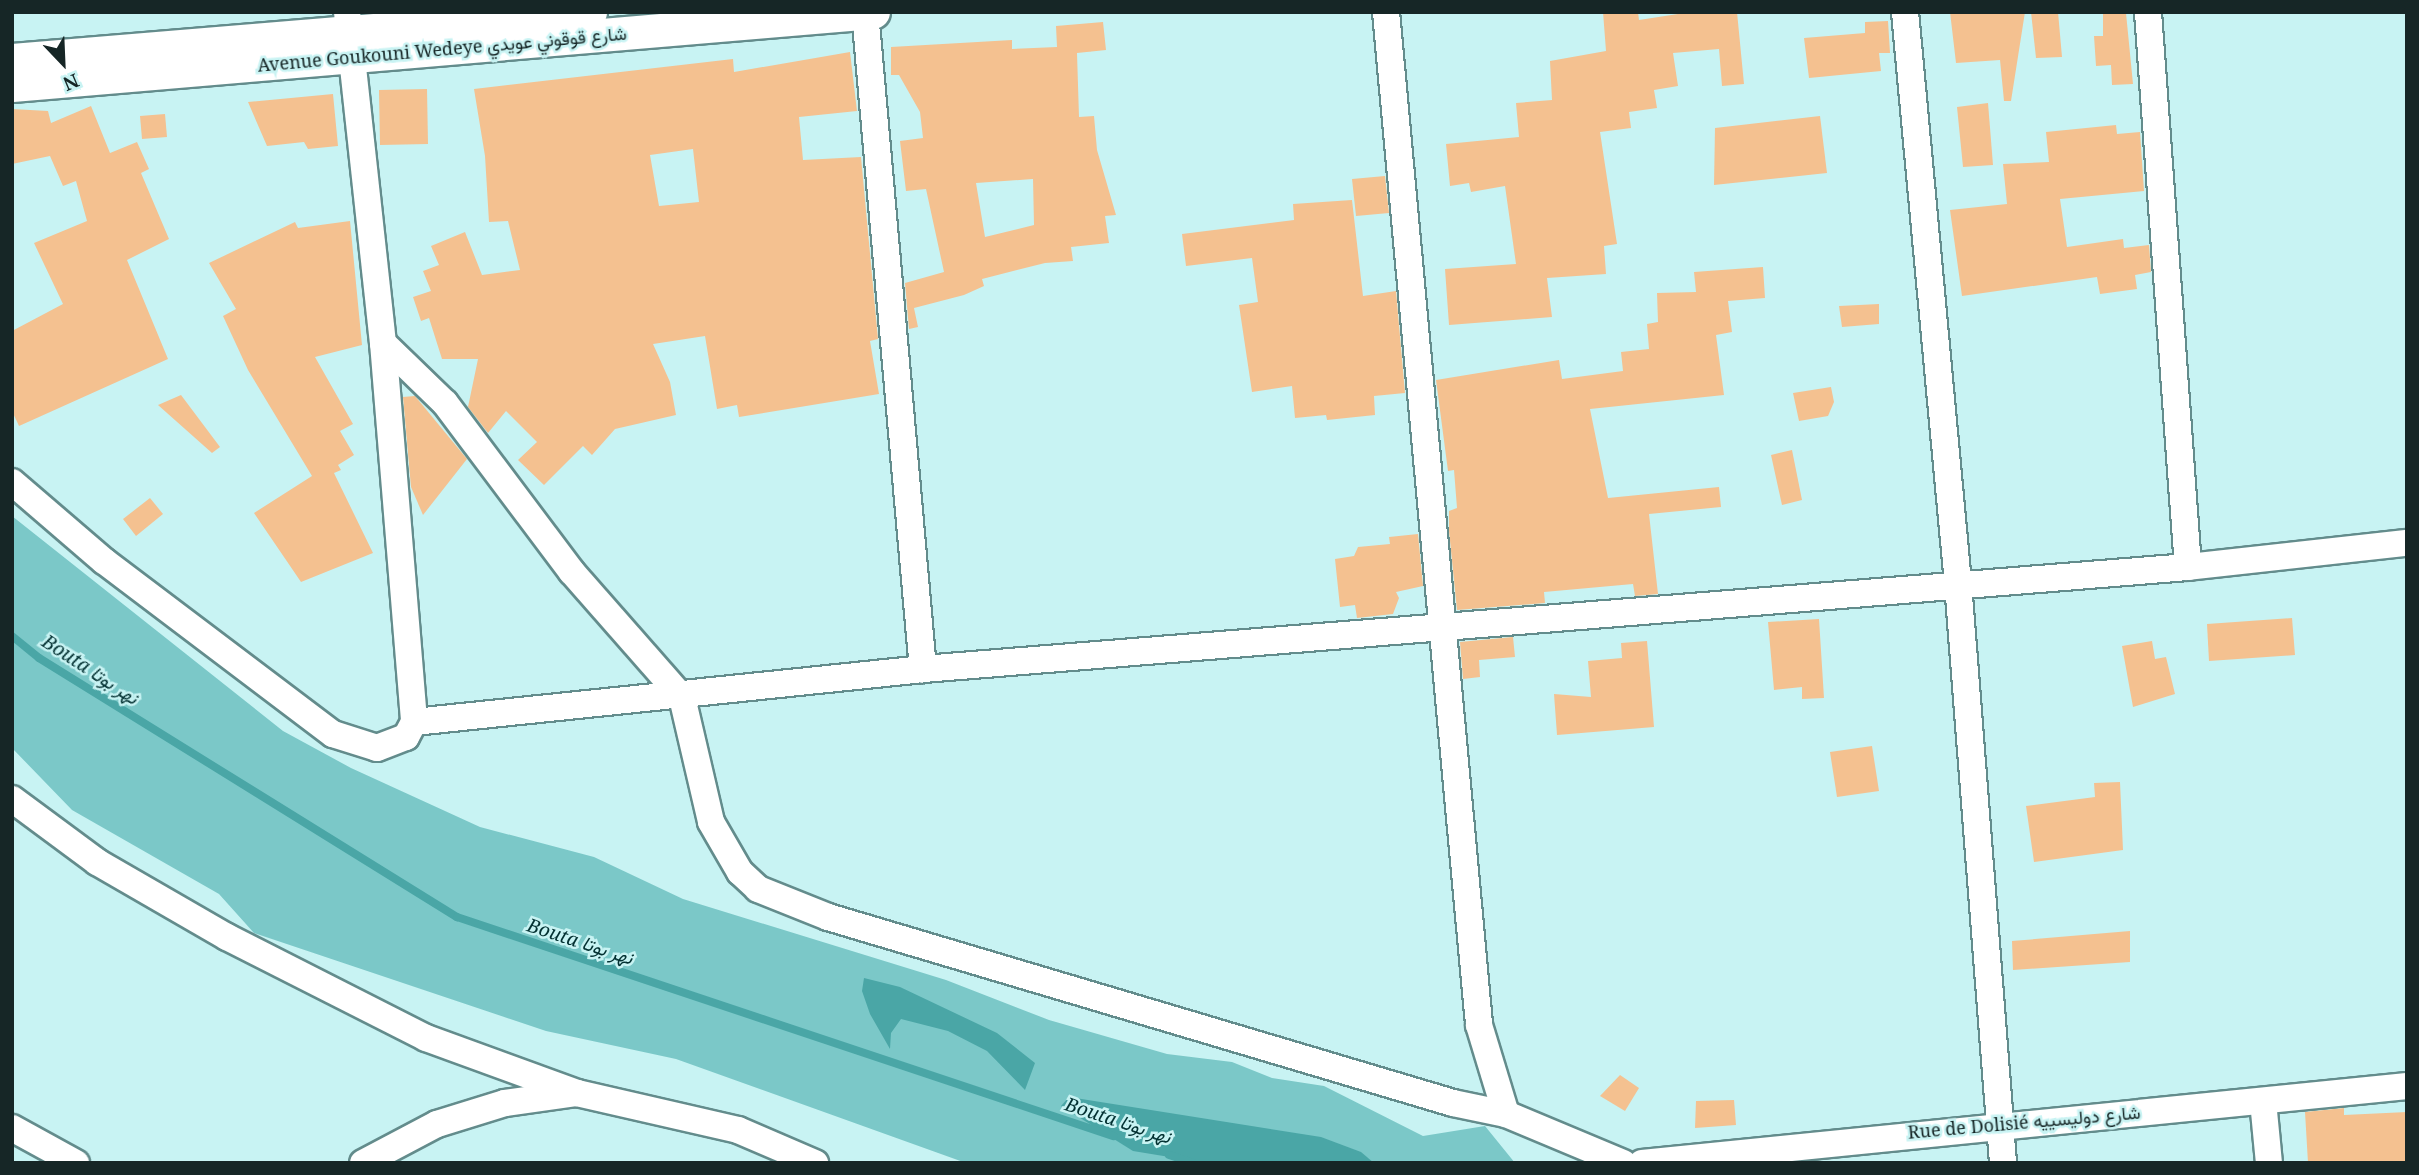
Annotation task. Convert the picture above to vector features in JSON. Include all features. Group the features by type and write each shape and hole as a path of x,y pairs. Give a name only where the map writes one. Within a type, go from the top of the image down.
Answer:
{"street":[{"name":"Avenue Goukouni Wedeye شارع قوقوني عويدي","path":"12,60 590,12"},
{"name":"Avenue Goukouni Wedeye شارع قوقوني عويدي","path":"12,85 349,34 873,12"},
{"path":"1386,12 1440,628 1479,1025 1506,1114"},
{"path":"1905,12 1958,583 2003,1163"},
{"path":"2148,12 2188,567"},
{"path":"865,13 923,669"},
{"path":"12,482 104,561 333,734 377,748 406,737 414,722 383,343 349,34"},
{"path":"383,343 445,403 572,572 682,698 711,822 733,863 758,889 828,917 1453,1103 1506,1114 1623,1163"},
{"path":"414,722 682,698 923,669 1958,583 2188,567 2407,542"},
{"path":"12,799 97,862 227,937 426,1038 577,1093 738,1130 815,1163"},
{"name":"Rue de Dolisié شارع دوليسييه","path":"1642,1163 2000,1124 2407,1086"},
{"path":"363,1163 437,1124 505,1103 577,1093"},
{"path":"2263,1101 2269,1163"},
{"path":"12,1128 76,1163"}],"shaded area":[{"path":"12,516 283,731 351,768 480,827 594,857 683,899 946,980 1049,1020 1167,1054 1232,1062 1272,1078 1324,1086 1423,1136 1485,1126 1515,1163 966,1163 676,1059 546,1031 254,933 219,894 72,810 12,748"}],"water":[{"path":"864,978 900,987 997,1033 1035,1063 1025,1090 987,1051 948,1031 901,1019 891,1033 890,1049 870,1014 862,991"},
{"path":"1069,1097 1321,1137 1361,1152 1374,1163 1206,1163 1133,1151 1061,1106"}],"building":[{"path":"1603,12 1638,12 1639,20 1691,12 1737,12 1744,84 1722,86 1719,49 1673,53 1678,86 1654,90 1657,108 1629,112 1631,128 1600,132 1617,244 1604,246 1606,274 1547,278 1552,317 1449,325 1445,269 1516,264 1505,186 1471,192 1469,183 1450,186 1446,144 1519,137 1516,103 1552,100 1550,61 1606,51"},
{"path":"1950,12 2025,12 2011,101 2004,101 2000,60 1956,63"},
{"path":"2031,12 2058,12 2062,57 2036,58"},
{"path":"2126,13 2133,84 2112,85 2111,65 2096,66 2094,36 2103,36 2103,14"},
{"path":"1888,21 1890,53 1879,53 1881,71 1809,78 1804,38 1865,33 1865,22"},
{"path":"1103,22 1106,50 1077,53 1079,117 1094,116 1097,150 1116,215 1105,216 1109,243 1071,247 1073,261 1045,263 982,279 984,286 964,295 914,308 918,327 909,329 905,283 944,272 926,189 906,191 900,141 923,138 920,112 899,75 891,75 891,47 1012,40 1012,49 1057,47 1056,26","holes":["1033,179 1034,225 985,237 976,183"]},
{"path":"850,52 857,111 799,117 803,160 861,157 878,339 870,341 879,394 739,417 737,405 717,409 705,336 653,344 670,382 676,415 615,429 592,455 583,446 544,485 518,460 537,442 506,411 488,433 468,407 478,359 442,359 429,318 421,321 413,297 431,291 423,271 439,265 431,246 465,232 482,275 520,270 508,221 489,222 485,156 474,89 733,59 734,72","holes":["693,149 699,202 659,206 650,155"]},
{"path":"427,89 428,144 380,145 379,90"},
{"path":"333,94 338,146 308,149 304,142 267,146 248,102"},
{"path":"1988,103 1993,165 1963,167 1957,107"},
{"path":"91,106 110,153 137,142 149,169 141,173 169,239 127,260 168,359 19,426 12,411 12,331 63,304 34,243 87,221 76,181 63,186 50,156 12,164 12,109 48,111 51,123"},
{"path":"165,114 167,137 142,139 140,116"},
{"path":"1820,116 1827,173 1714,185 1715,128"},
{"path":"2116,125 2117,134 2140,132 2144,191 2060,199 2067,247 2123,239 2124,248 2149,245 2151,272 2135,275 2137,289 2100,294 2097,277 1962,296 1950,210 2007,204 2003,164 2049,162 2046,132"},
{"path":"1385,176 1389,213 1356,216 1352,179"},
{"path":"1352,200 1363,296 1396,291 1405,393 1374,396 1375,415 1327,420 1326,415 1295,418 1292,386 1252,392 1239,305 1258,302 1252,258 1186,266 1182,234 1294,220 1293,204"},
{"path":"350,221 362,345 315,357 353,424 340,431 354,455 338,465 341,470 334,473 373,553 301,582 254,513 312,476 248,370 223,316 236,309 209,263 295,222 298,228"},
{"path":"1763,267 1765,298 1728,301 1732,332 1716,335 1724,395 1590,409 1608,498 1719,487 1721,507 1649,514 1658,594 1635,596 1633,584 1544,592 1545,603 1457,610 1449,531 1449,511 1457,508 1454,470 1448,471 1436,380 1559,360 1562,379 1623,371 1621,352 1649,349 1647,324 1658,322 1657,293 1696,292 1694,272"},
{"path":"1879,304 1879,324 1842,327 1839,306"},
{"path":"1831,387 1834,402 1828,416 1799,421 1793,393"},
{"path":"181,395 220,447 212,453 158,405"},
{"path":"415,396 467,459 423,515 411,487 403,397"},
{"path":"1792,450 1802,500 1782,505 1771,455"},
{"path":"150,498 163,514 136,536 123,519"},
{"path":"1418,534 1423,586 1396,592 1399,598 1393,614 1357,618 1355,605 1340,607 1335,559 1354,556 1358,547 1390,544 1389,537"},
{"path":"2292,618 2295,655 2209,661 2207,624"},
{"path":"1819,619 1824,698 1802,699 1802,687 1774,690 1768,622"},
{"path":"1513,637 1515,657 1479,660 1480,677 1463,679 1460,642"},
{"path":"1647,641 1654,727 1557,735 1554,694 1591,697 1588,661 1622,658 1621,643"},
{"path":"2152,641 2155,659 2166,657 2175,694 2133,707 2122,646"},
{"path":"1872,746 1879,791 1837,797 1830,752"},
{"path":"2120,782 2123,850 2034,862 2026,806 2095,797 2094,783"},
{"path":"2130,931 2130,962 2013,970 2012,941"},
{"path":"1620,1075 1639,1088 1625,1111 1600,1096"},
{"path":"1734,1100 1736,1125 1695,1128 1696,1101"},
{"path":"2344,1108 2344,1115 2407,1112 2407,1163 2308,1163 2305,1112"}],"waterway":[{"name":"Bouta نهر بوتا","path":"12,636 39,658 457,917 1113,1136"},
{"name":"Bouta نهر بوتا","path":"1169,1155 1193,1163"}]}
